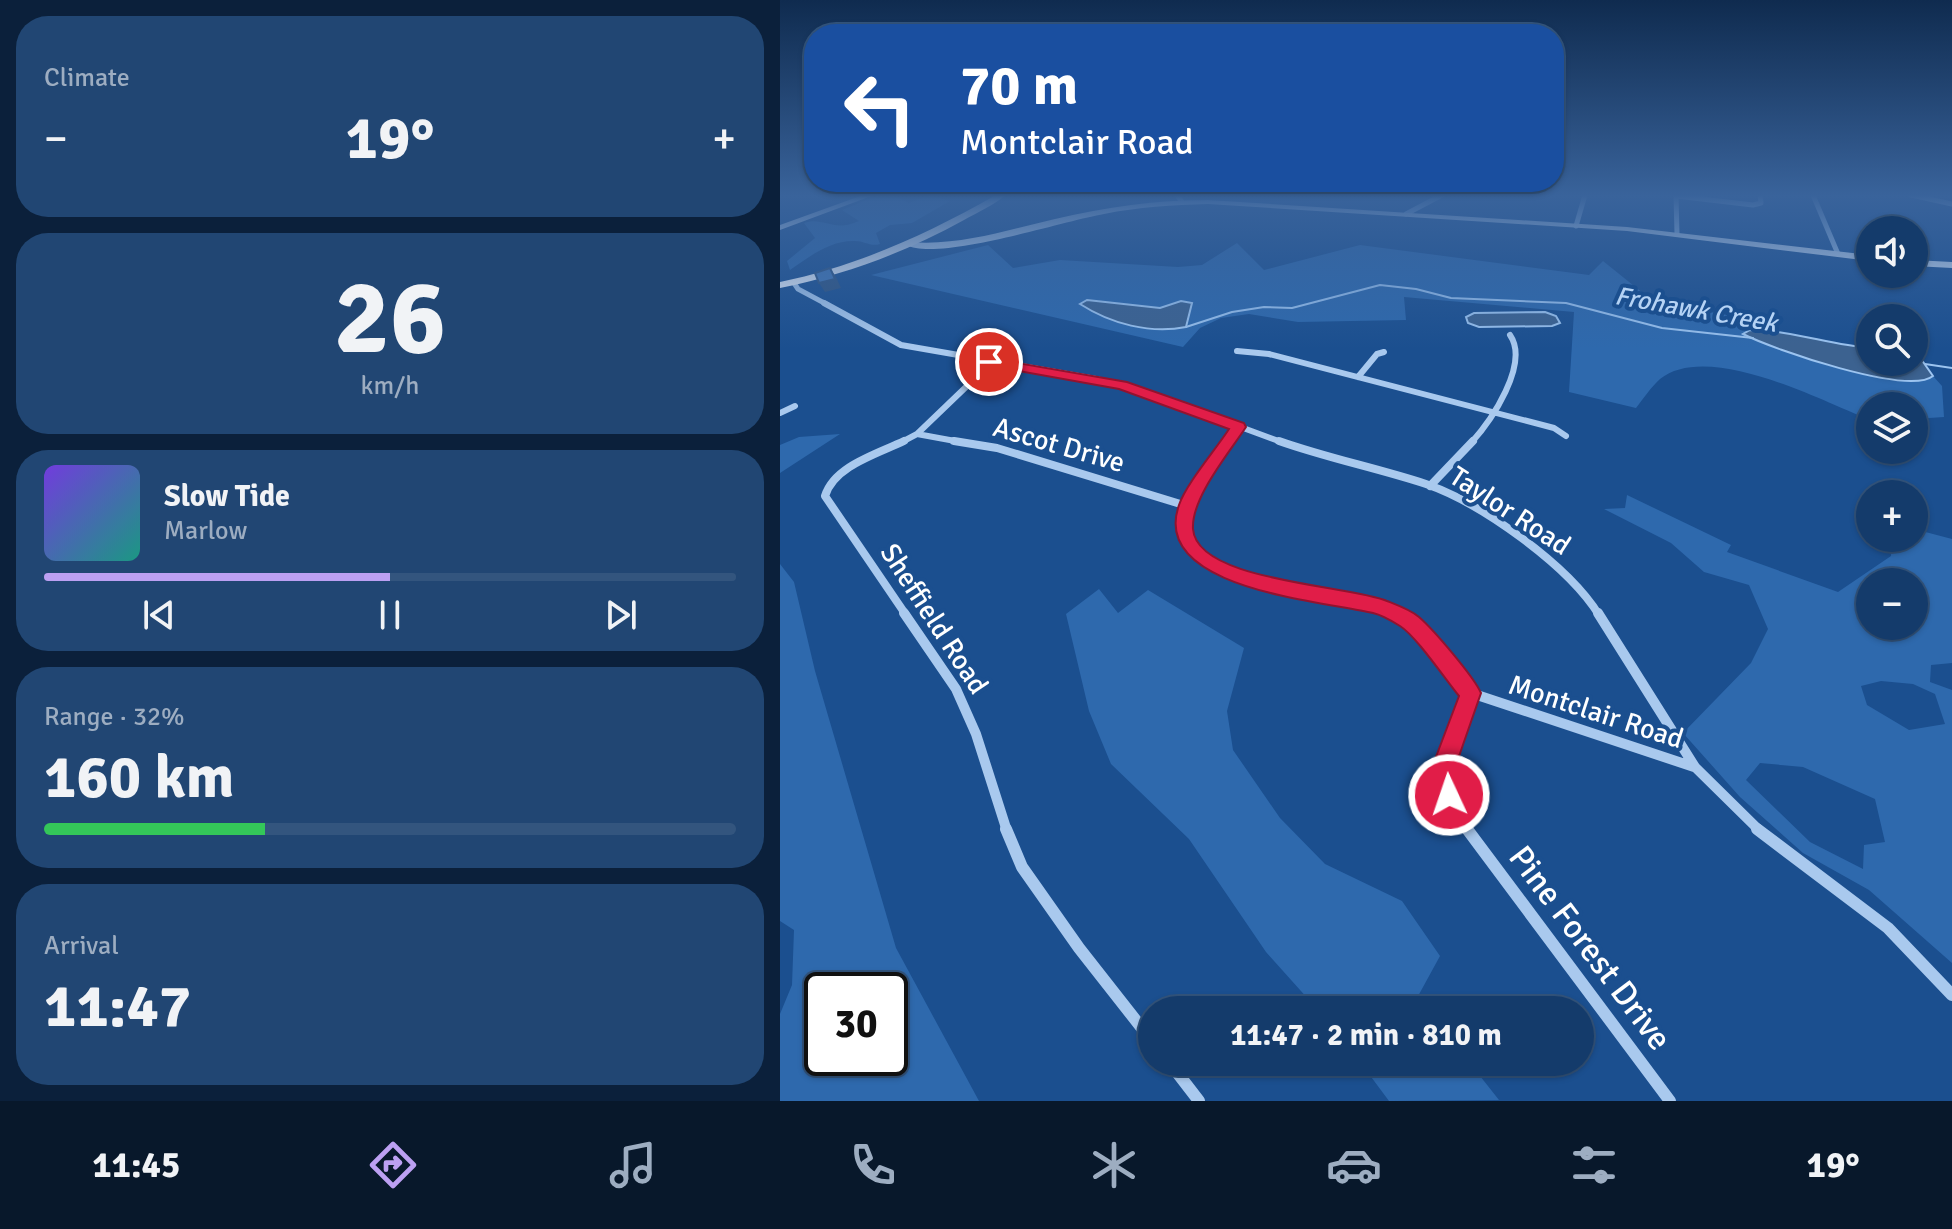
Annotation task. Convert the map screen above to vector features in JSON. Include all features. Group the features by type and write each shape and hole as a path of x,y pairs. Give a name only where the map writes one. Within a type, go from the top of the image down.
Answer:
{"main road":[{"path":"780,285 849,270 907,246"},
{"path":"927,246 953,246"},
{"path":"1777,246 1856,256"},
{"path":"1928,264 1952,265"}],"street":[{"path":"1835,246 1838,254"},
{"name":"Taylor Road","path":"794,283 798,289 893,342 920,351 1122,385 1316,454 1430,486 1510,531 1549,558 1574,581 1607,624 1695,767 1756,828 1888,928 1952,995"},
{"path":"1430,486 1497,413 1508,389 1516,346 1510,335"},
{"path":"1237,351 1251,350 1358,377 1554,428 1566,436"},
{"path":"1358,377 1377,354 1384,352"},
{"name":"Sheffield Road","path":"992,362 917,434 838,474 826,490 826,499 956,689 976,734 1011,844 1022,867 1079,948 1138,1023"},
{"path":"780,413 795,406"},
{"path":"1187,506 1238,427"},
{"name":"Ascot Drive","path":"917,434 997,448 1187,506"},
{"name":"Montclair Road","path":"1187,506 1186,537 1204,560 1291,591 1363,602 1394,612 1418,629 1471,693 1695,767"},
{"name":"Pine Forest Drive","path":"1471,693 1446,762 1446,781 1452,802 1476,843 1670,1101"},
{"path":"1180,1076 1199,1101"}],"shaded area":[{"path":"805,246 829,246 790,270 787,261"},
{"path":"983,246 990,246 1013,268 1060,260 1178,267 1202,265 1232,246 1240,246 1264,270 1355,246 1589,275 1603,261 1654,302 1755,320 1744,334 1810,360 1856,372 1856,376 1919,381 1933,376 1942,386 1944,417 1928,418 1928,392 1856,392 1856,414 1764,378 1706,367 1681,369 1660,379 1636,408 1569,392 1574,312 1404,297 1406,320 1298,322 1249,314 1221,318 1200,328 1183,347 871,275"},
{"path":"1087,300 1160,308 1181,301 1192,303 1186,327 1159,329 1131,326 1105,317 1080,304"},
{"path":"1545,312 1556,316 1560,323 1552,326 1479,327 1468,323 1466,317 1474,313"},
{"path":"1750,330 1780,332 1856,346 1856,372 1781,350 1743,334"},
{"path":"1928,369 1933,376 1919,381 1875,376 1928,376"},
{"path":"840,434 780,473 780,445 799,437"},
{"path":"1627,495 1731,545 1727,552 1838,592 1856,580 1856,640 1928,640 1928,568 1873,568 1891,556 1891,552 1928,552 1928,533 1952,539 1952,663 1931,665 1930,682 1952,690 1952,963 1869,890 1803,853 1740,797 1683,733 1751,663 1768,629 1749,585 1704,572 1671,543 1604,509 1625,508","holes":["1881,681 1913,684 1935,694 1945,724 1909,730 1867,705 1861,686","1760,763 1803,767 1875,799 1885,842 1864,845 1863,869 1810,842 1746,780"]},
{"path":"780,564 794,582 815,671 896,948 979,1101 780,1101 780,1014 792,985 794,930 780,921"},
{"path":"1099,589 1118,613 1148,590 1244,648 1227,711 1233,750 1280,818 1325,864 1402,901 1440,956 1418,996 1305,996 1266,952 1189,839 1111,764 1089,711 1066,614"},
{"path":"1370,1076 1480,1076 1499,1100 1389,1101"}],"building":[{"path":"830,268 835,279 819,283 815,273"}],"waterway":[{"name":"Frohawk Creek","path":"1186,327 1232,312 1264,307 1292,308 1380,285 1416,289 1451,298 1566,303 1662,328 1753,338"},
{"name":"Frohawk Creek","path":"1928,364 1952,368"}],"route":[{"path":"989,362 1122,385 1238,427 1187,506 1184,531 1191,547 1213,565 1247,578 1305,595 1379,606 1411,622 1471,693 1446,762 1449,795"}]}
